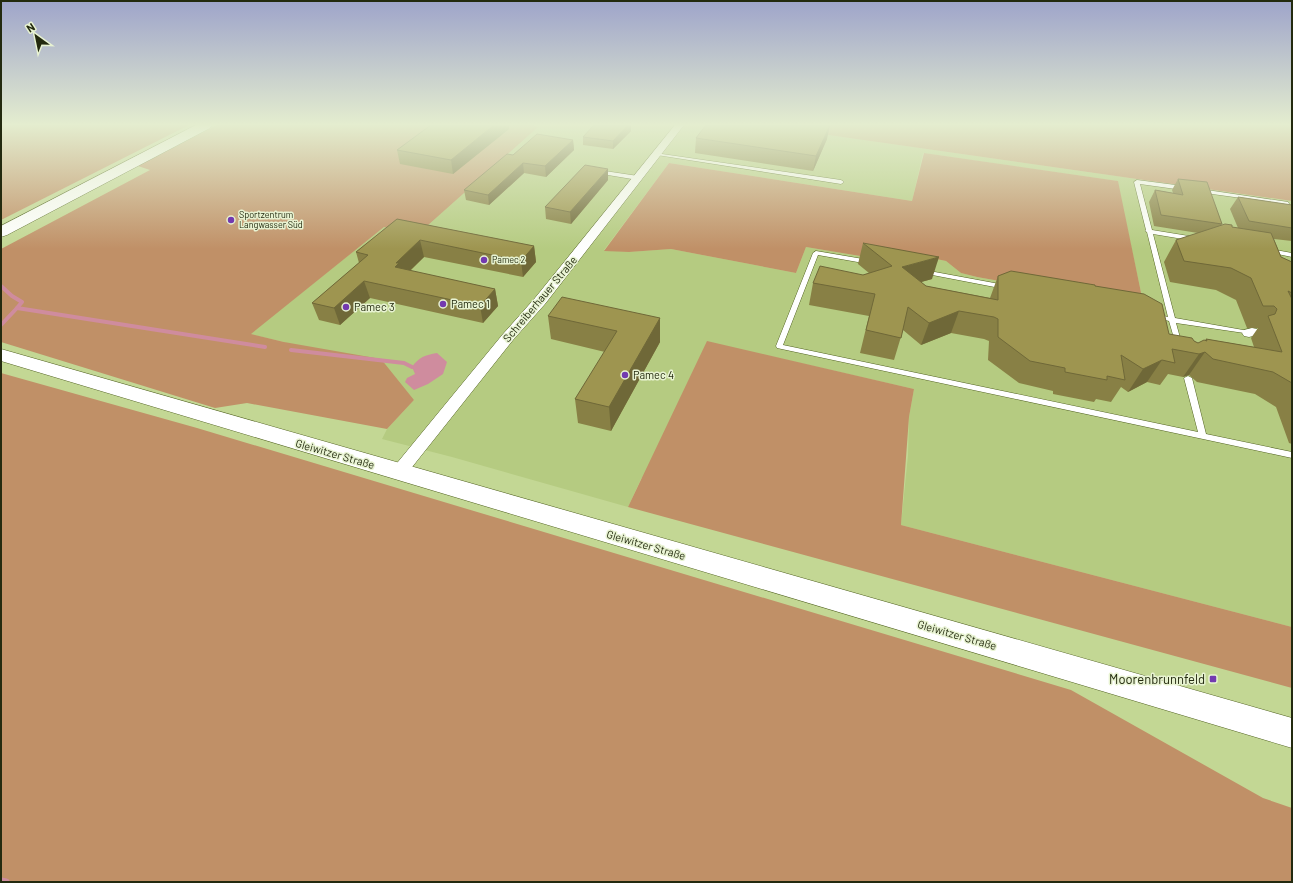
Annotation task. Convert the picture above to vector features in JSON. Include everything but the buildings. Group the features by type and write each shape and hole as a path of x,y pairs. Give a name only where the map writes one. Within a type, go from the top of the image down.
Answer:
{"main road":[{"path":"1,232 127,166"},
{"name":"Gleiwitzer Straße","path":"1,355 1292,733"}],"street":[{"name":"Schreiberhauer Straße","path":"399,472 508,337 540,301 647,166"}],"lane":[{"path":"737,166 841,182"},
{"path":"594,171 638,178"},
{"path":"1181,355 1148,231 1137,182 1286,203 1292,214"},
{"path":"1148,231 1201,240"},
{"path":"1265,251 1292,255"},
{"path":"877,264 816,253 779,346 1292,455"},
{"path":"916,271 1016,289"},
{"path":"1148,315 1250,332"},
{"path":"1188,378 1203,436"}],"shaded area":[{"path":"1,166 107,166 1,220"},
{"path":"139,166 494,166 418,234 384,227 251,334 284,342 381,359 414,400 387,429 247,403 215,408 1,342 1,249 150,170"},
{"path":"482,166 667,166 604,250 629,252 671,249 796,273 806,247 896,262 917,255 946,261 961,273 977,277 1144,306 1117,181 1015,166 1048,166 1292,201 1292,627 901,525 908,455 909,417 914,389 765,355 641,479 628,507 452,457 382,439 387,429 414,400 284,342 250,334 384,227"},
{"path":"667,166 690,166 912,201 921,166 1016,166 1118,181 1144,307 977,277 961,273 946,261 917,255 896,262 806,247 796,273 671,249 629,252 604,251"},
{"path":"690,166 920,166 912,201"},
{"path":"1048,166 1292,166 1292,201"},
{"path":"707,341 914,389 909,417 901,525 1292,627 1292,688 628,507"},
{"path":"437,353 447,362 443,374 428,384 414,390 405,382 407,378 415,374 412,367 423,357"},
{"path":"1,373 197,428 1071,690 1263,798 1292,808 1292,882 1,882"}],"waterway":[{"path":"1,286 12,296 22,302 17,308"},
{"path":"1,325 17,308"},
{"path":"17,308 265,347"},
{"path":"291,350 404,363 412,367"},
{"path":"1,881 6,882"}],"place":[{"name":"Sportzentrum Langwasser Süd","path":"231,220"},
{"name":"Pamec 2","path":"484,260"},
{"name":"Pamec 1","path":"443,304"},
{"name":"Pamec 3","path":"346,307"},
{"name":"Pamec 4","path":"625,375"},
{"name":"Moorenbrunnfeld","path":"1213,679"}]}
